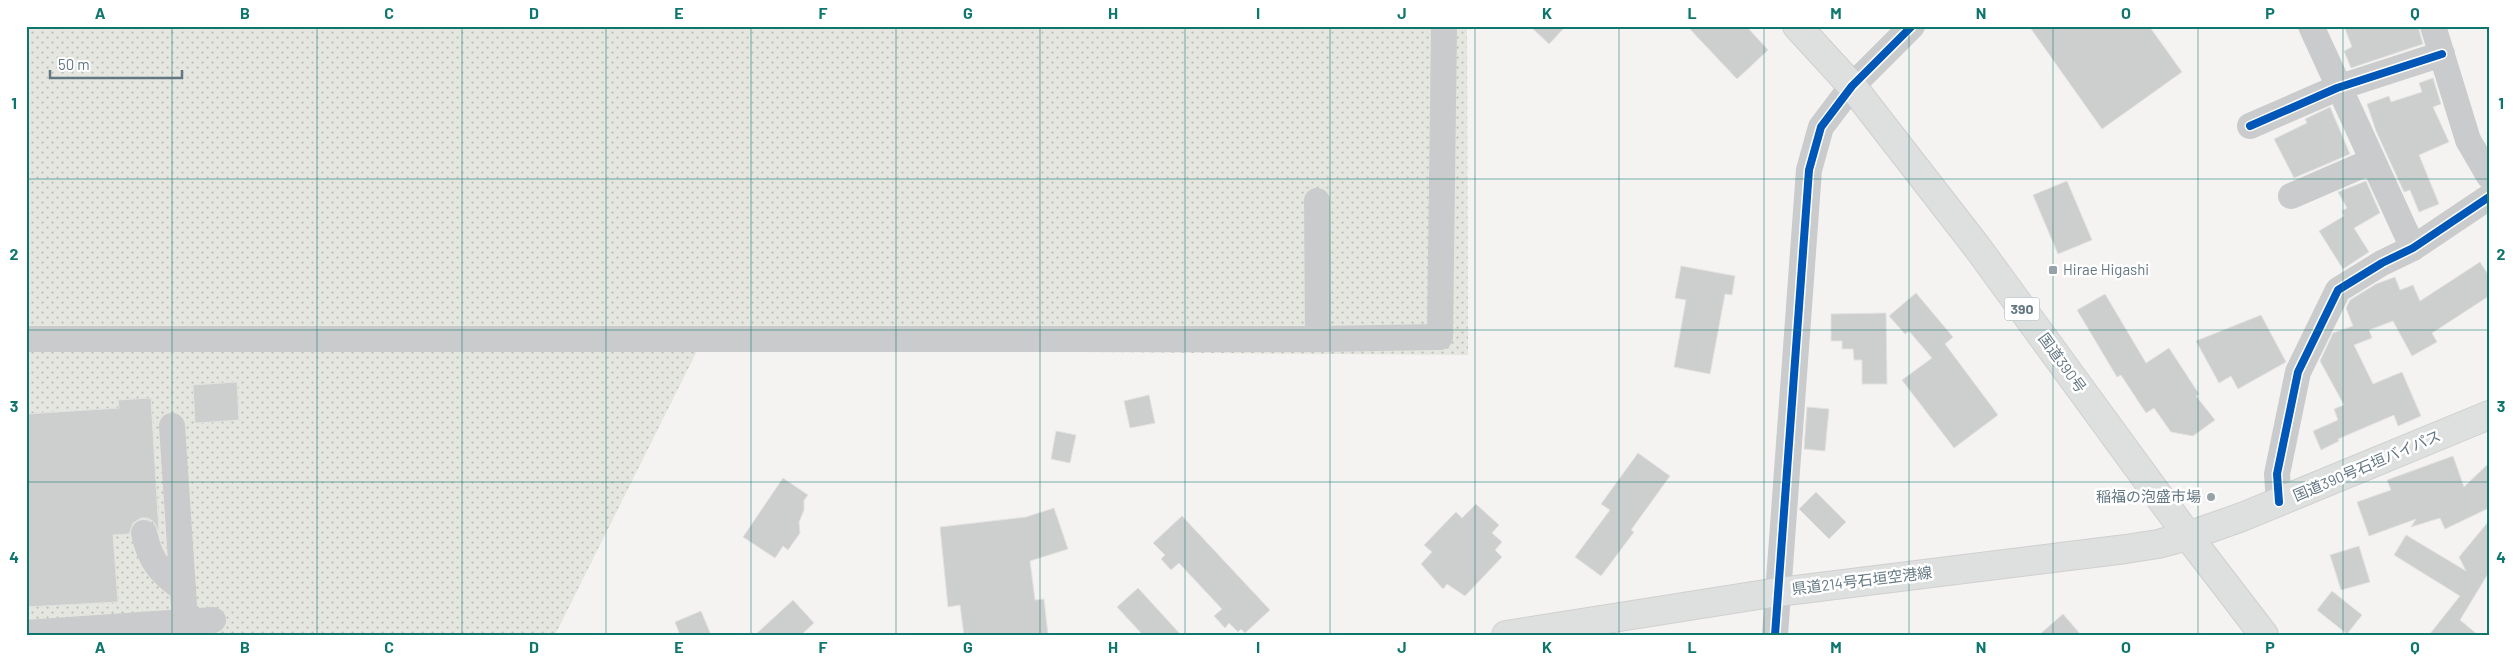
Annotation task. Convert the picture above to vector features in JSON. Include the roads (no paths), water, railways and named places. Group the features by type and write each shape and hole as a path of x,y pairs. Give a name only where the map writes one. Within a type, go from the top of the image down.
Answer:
{"main road":[{"name":"国道390号","path":"1797,26 1852,86 1976,246 2188,536 2264,635"},
{"name":"国道390号石垣バイパス","path":"2188,536 2279,502 2489,415"},
{"name":"県道214号石垣空港線","path":"1506,635 1778,592 2134,548 2188,536"}],"street":[{"path":"26,339 1318,339 1440,337 1444,26"},
{"path":"1775,635 1809,170 1821,127 1852,86 1912,26"},
{"path":"2311,26 2337,88 2413,248"},
{"path":"2433,26 2468,140 2489,176"},
{"path":"2250,126 2337,88 2442,54"},
{"path":"2290,196 2372,161"},
{"path":"2279,502 2277,474 2298,372 2338,290 2382,263 2413,248 2489,197"},
{"path":"1317,201 1318,339"},
{"path":"172,426 184,589 185,628"},
{"path":"144,533 149,555 166,578 184,589"},
{"path":"26,633 185,628 213,620"}],"place":[{"name":"Hirae Higashi","path":"2053,270"},
{"name":"稲福の泡盛市場","path":"2211,497"}]}
